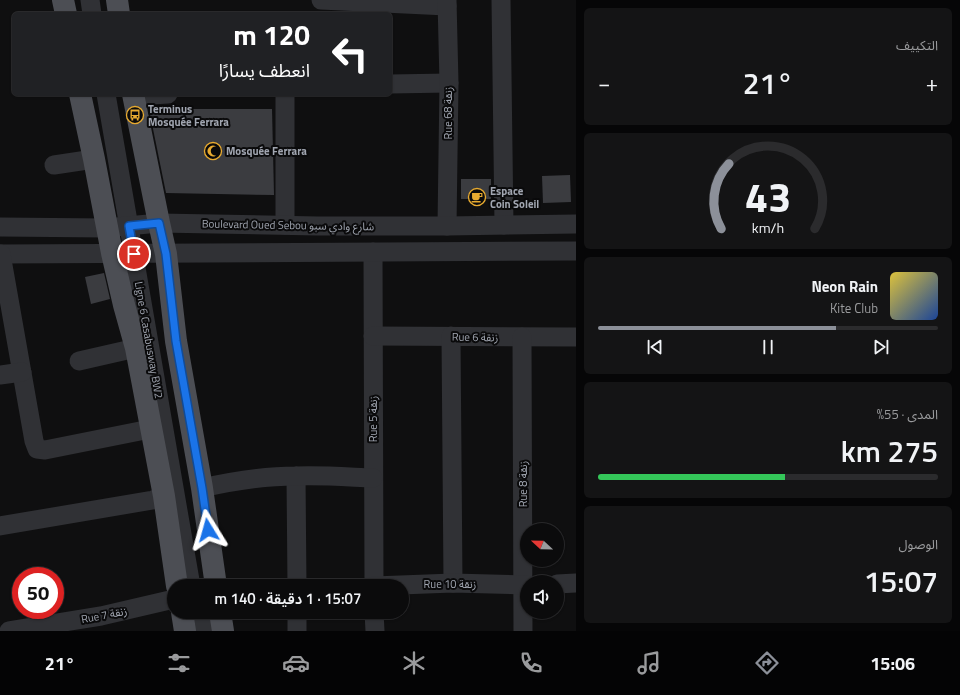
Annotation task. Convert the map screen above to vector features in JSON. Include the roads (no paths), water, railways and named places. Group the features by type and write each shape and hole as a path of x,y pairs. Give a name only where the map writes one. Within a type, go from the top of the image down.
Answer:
{"main road":[{"path":"63,0 66,12"},
{"path":"117,0 120,12"},
{"path":"80,96 94,159 106,228 124,305 136,348 150,429 164,496 176,579"},
{"path":"127,96 166,254 176,341 202,488 215,579"},
{"path":"183,619 185,631"},
{"path":"221,619 223,631"}],"street":[{"path":"90,0 92,12"},
{"path":"98,0 101,12"},
{"path":"320,0 447,3"},
{"path":"501,0 504,225"},
{"name":"Rue 68 زنقة","path":"447,3 449,83 447,226"},
{"path":"392,84 449,83"},
{"name":"Ligne 6 Casabusway BW2","path":"106,96 133,225 197,579"},
{"name":"Ligne 6 Casabusway BW2","path":"127,96 133,225"},
{"path":"285,96 285,225"},
{"path":"54,165 94,159"},
{"name":"Boulevard Oued Sebou شارع وادي سبو","path":"0,227 106,228 159,223 318,226 576,224"},
{"path":"150,429 45,450 37,448 34,441 0,254 576,251"},
{"name":"Rue 5 زنقة","path":"373,252 374,579"},
{"name":"Ligne 6 Casabusway BW2","path":"138,254 189,579"},
{"name":"Rue 6 زنقة","path":"373,336 576,338"},
{"path":"451,336 453,584"},
{"name":"Rue 8 زنقة","path":"522,337 525,575"},
{"path":"79,361 136,348"},
{"path":"0,374 22,372"},
{"path":"296,476 297,579"},
{"path":"202,488 255,478 296,476 373,478"},
{"path":"0,526 153,500 164,496"},
{"path":"564,584 576,583"},
{"name":"Rue 10 زنقة","path":"409,585 520,585"},
{"name":"Rue 7 زنقة","path":"9,631 103,623 167,601"},
{"path":"195,619 196,631"},
{"path":"203,619 204,631"},
{"path":"297,619 297,631"},
{"path":"374,619 374,631"},
{"name":"Rue 8 زنقة","path":"523,631 524,619"}],"place":[{"name":"Terminus Mosquée Ferrara","path":"135,115"},
{"name":"Mosquée Ferrara","path":"213,151"},
{"name":"Espace Coin Soleil","path":"477,197"}]}
